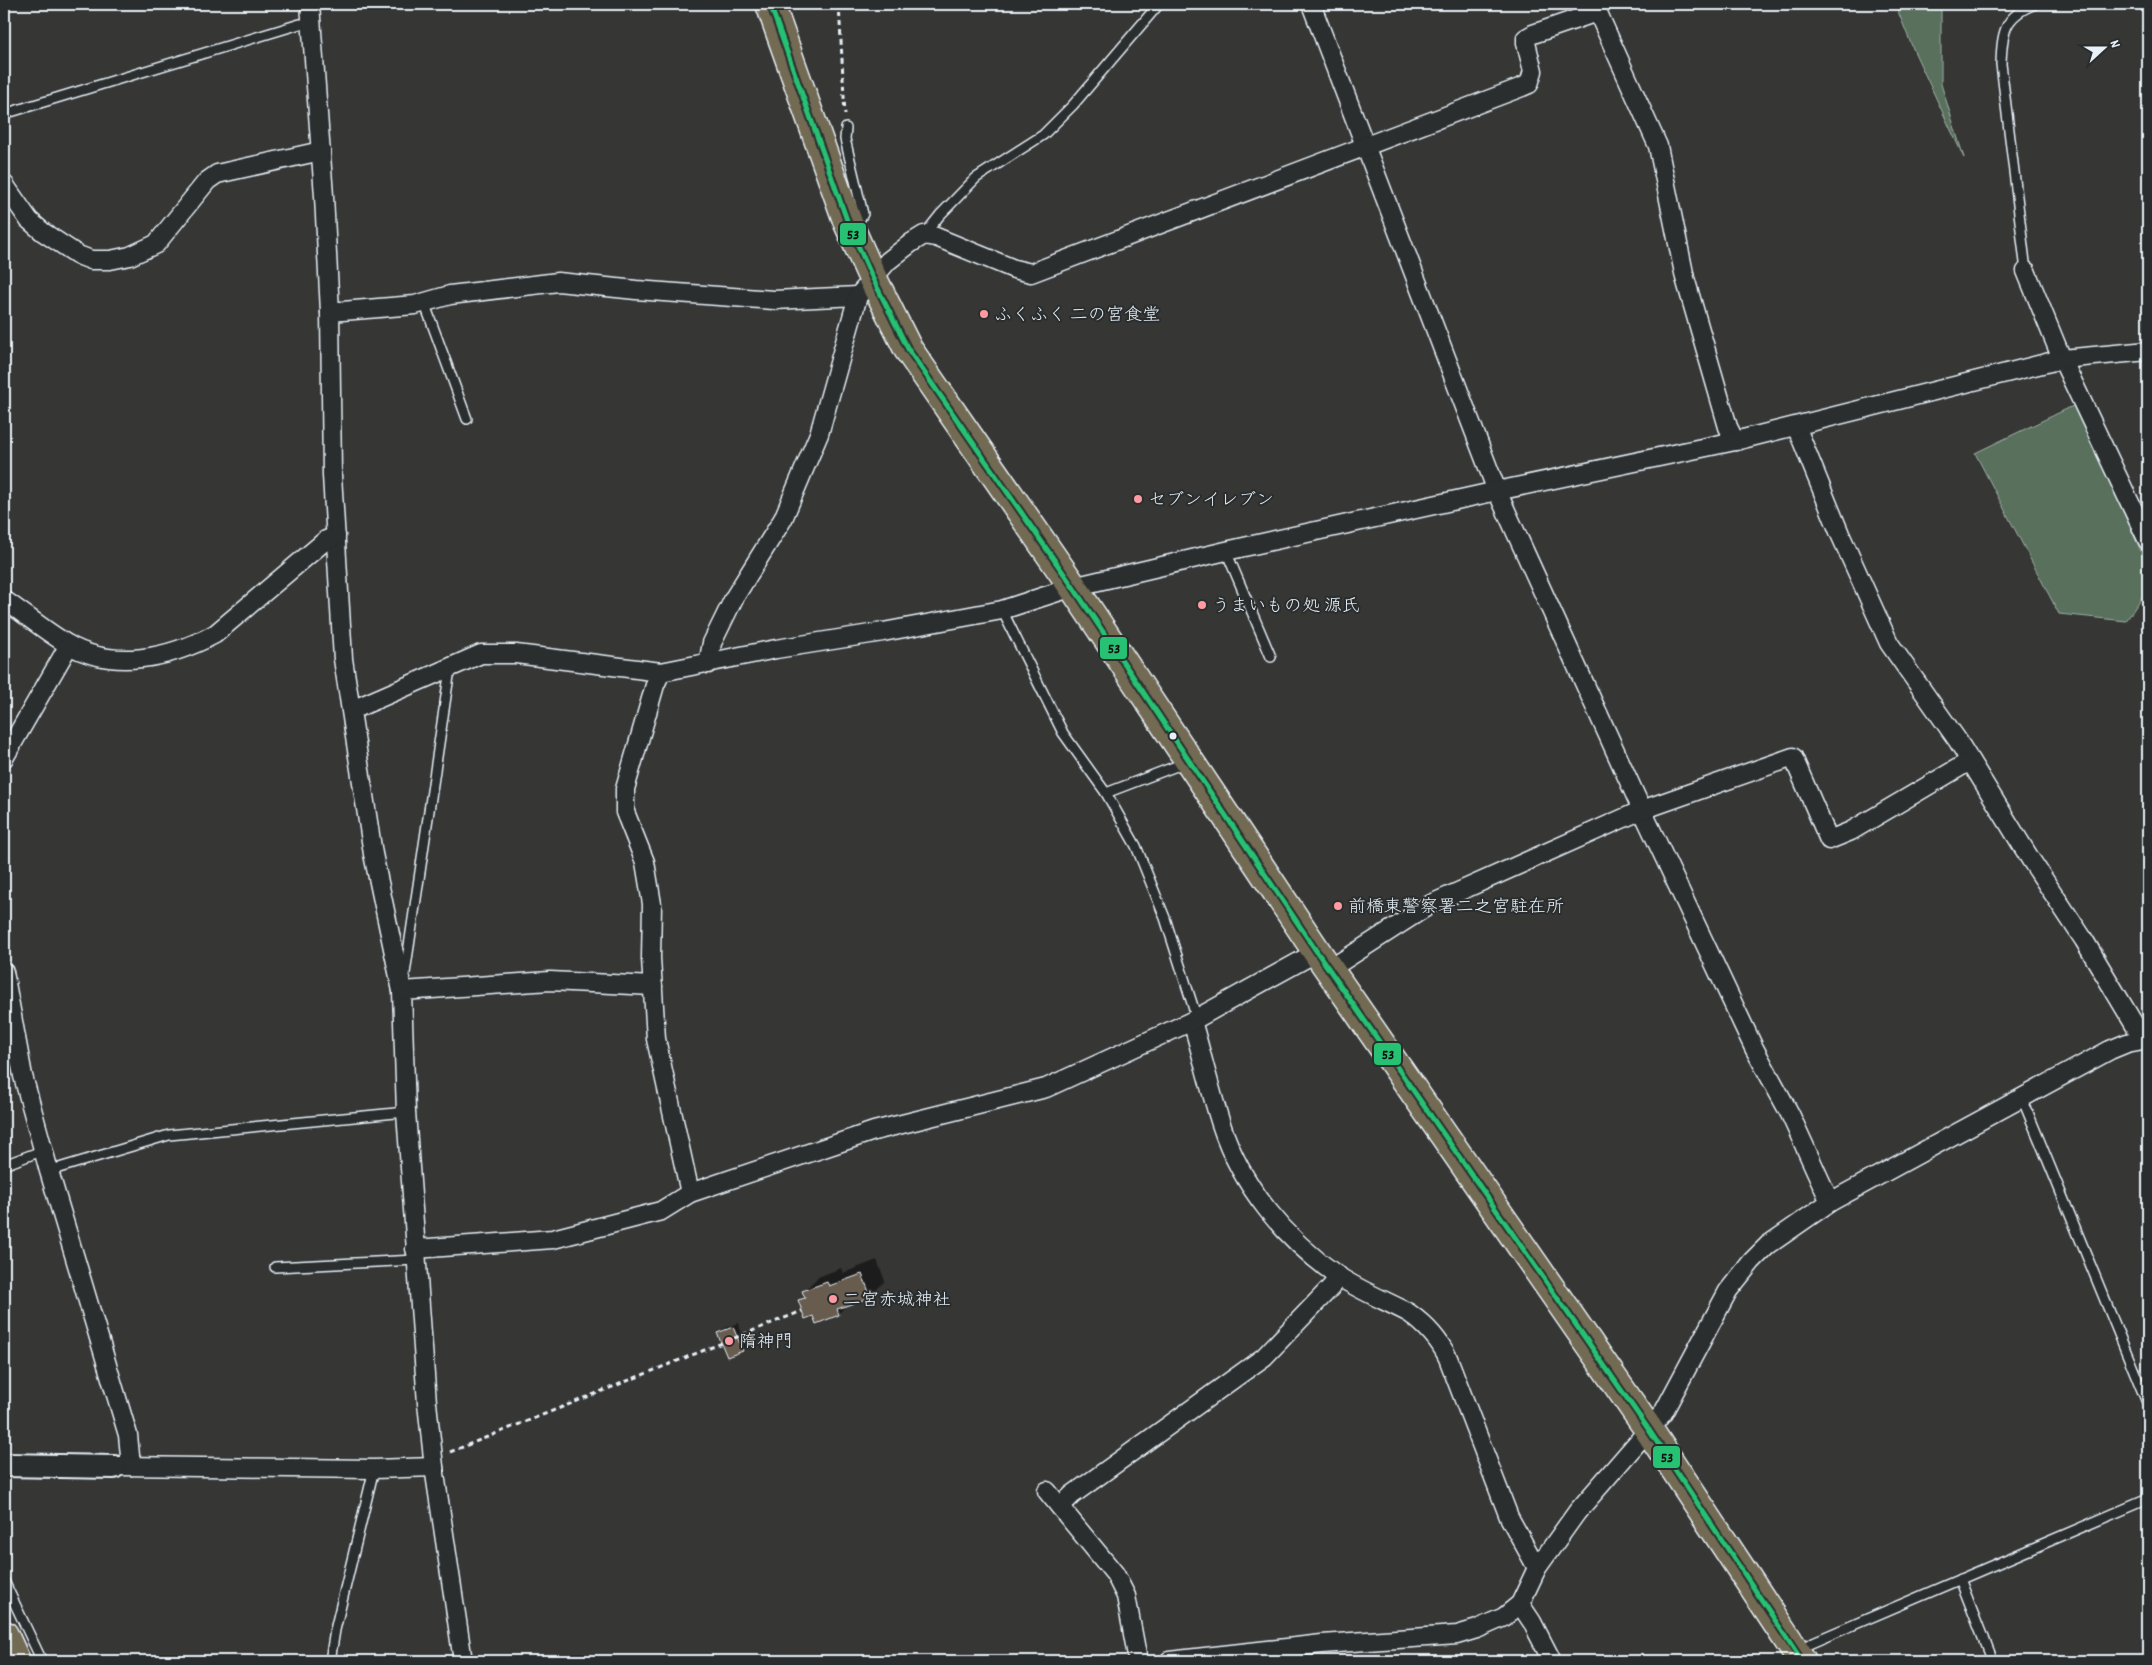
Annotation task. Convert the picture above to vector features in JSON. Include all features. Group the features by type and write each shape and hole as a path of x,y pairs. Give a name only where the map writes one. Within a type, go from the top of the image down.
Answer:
{"highway":[{"path":"770,4 848,223 865,288 1073,587 1323,960 1649,1430 1799,1657"},
{"path":"4,1635 16,1661"}],"street":[{"path":"310,4 330,312 332,475 343,659 373,854 402,991 406,1112 434,1467 463,1661"},
{"path":"1311,4 1497,490 1642,810 1754,1048 1790,1114 1830,1202"},
{"path":"708,664 712,643 734,598 783,519 819,434 865,288 888,262 911,243 924,236 936,237 1014,269 1031,273 1528,84 1533,71 1526,38 1596,8 1658,146 1685,278 1728,427 1735,442"},
{"path":"4,184 29,220 43,232 78,255 91,260 110,260 130,256 156,244 207,181 217,174 321,151"},
{"path":"2026,271 2062,359 2148,541"},
{"path":"330,312 415,305 450,295 558,282 774,300 865,288"},
{"path":"352,710 481,654 516,654 661,672 708,664 776,649 1002,610 1073,587 1226,550 1497,490 1735,442 2062,359 2148,351"},
{"path":"1168,1661 1322,1644 1457,1634 1477,1629 1504,1617 1520,1604 1537,1568 1577,1512 1663,1413 1728,1291 1740,1274 1768,1245 1830,1202 2110,1050 2146,1042 2084,940 2031,860 1970,761 1889,644 1840,534 1796,426"},
{"path":"4,600 69,644 109,657 137,659 157,656 197,643 215,634 326,540 336,536"},
{"path":"4,758 69,644"},
{"path":"661,672 654,685 625,789 625,812 644,862 652,904 656,1039 690,1193"},
{"path":"416,1255 553,1239 661,1211 690,1193 874,1131 1046,1088 1323,960 1431,904 1642,810 1793,757 1828,840 1851,831 1970,761"},
{"path":"4,972 23,1076 49,1171 128,1435 123,1466"},
{"path":"402,991 550,981 653,986"},
{"path":"1195,1020 1222,1125 1232,1150 1253,1191 1287,1233 1338,1276 1409,1313 1420,1320 1437,1339 1448,1358 1509,1517 1537,1568"},
{"path":"1060,1507 1072,1495 1264,1357 1331,1287 1338,1276"},
{"path":"4,1465 374,1469 434,1467"},
{"path":"1047,1491 1115,1574 1126,1596 1138,1661"},
{"path":"1520,1604 1532,1622 1552,1661"}],"lane":[{"path":"924,236 940,215 976,178 1043,135 1074,105 1159,4"},
{"path":"2026,271 2002,64 2002,43 2008,24 2018,11 2036,4"},
{"path":"4,114 300,24 311,24"},
{"path":"846,128 845,139 864,214 860,219 848,223"},
{"path":"424,302 467,419"},
{"path":"1226,550 1271,656"},
{"path":"1002,610 1063,733 1106,793 1136,846 1165,918 1195,1020"},
{"path":"402,991 450,669"},
{"path":"1106,793 1189,761"},
{"path":"2022,1098 2148,1404"},
{"path":"49,1171 169,1135 406,1112"},
{"path":"4,1165 44,1150"},
{"path":"275,1267 416,1255"},
{"path":"330,1661 335,1630 374,1469"},
{"path":"1799,1657 1810,1643 2148,1499"},
{"path":"1960,1580 1992,1661"},
{"path":"4,1581 42,1661"}],"path":[{"path":"839,4 846,128"},
{"path":"446,1448 449,1453 802,1311"}],"green space":[{"path":"1895,4 1941,4 1941,84 1964,158 1914,51"},
{"path":"2075,405 2148,567 2148,588 2126,621 2059,614 1975,453"}],"building":[{"name":"二宮赤城神社","path":"862,1274 871,1297 837,1309 839,1315 816,1324 813,1316 805,1319 798,1300 805,1298 802,1291 827,1282 829,1286"},
{"name":"隋神門","path":"733,1327 743,1351 727,1357 717,1333"}],"transit line":[{"name":"53","path":"770,4 848,223 873,279 908,349 1073,587 1317,952 1649,1430 1802,1661"}],"place":[{"name":"ふくふく 二の宮食堂","path":"984,314"},
{"name":"セブンイレブン","path":"1138,499"},
{"name":"うまいもの処 源氏","path":"1202,605"},
{"name":"前橋東警察署二之宮駐在所","path":"1338,906"},
{"name":"二宮赤城神社","path":"833,1299"},
{"name":"隋神門","path":"729,1341"}]}
